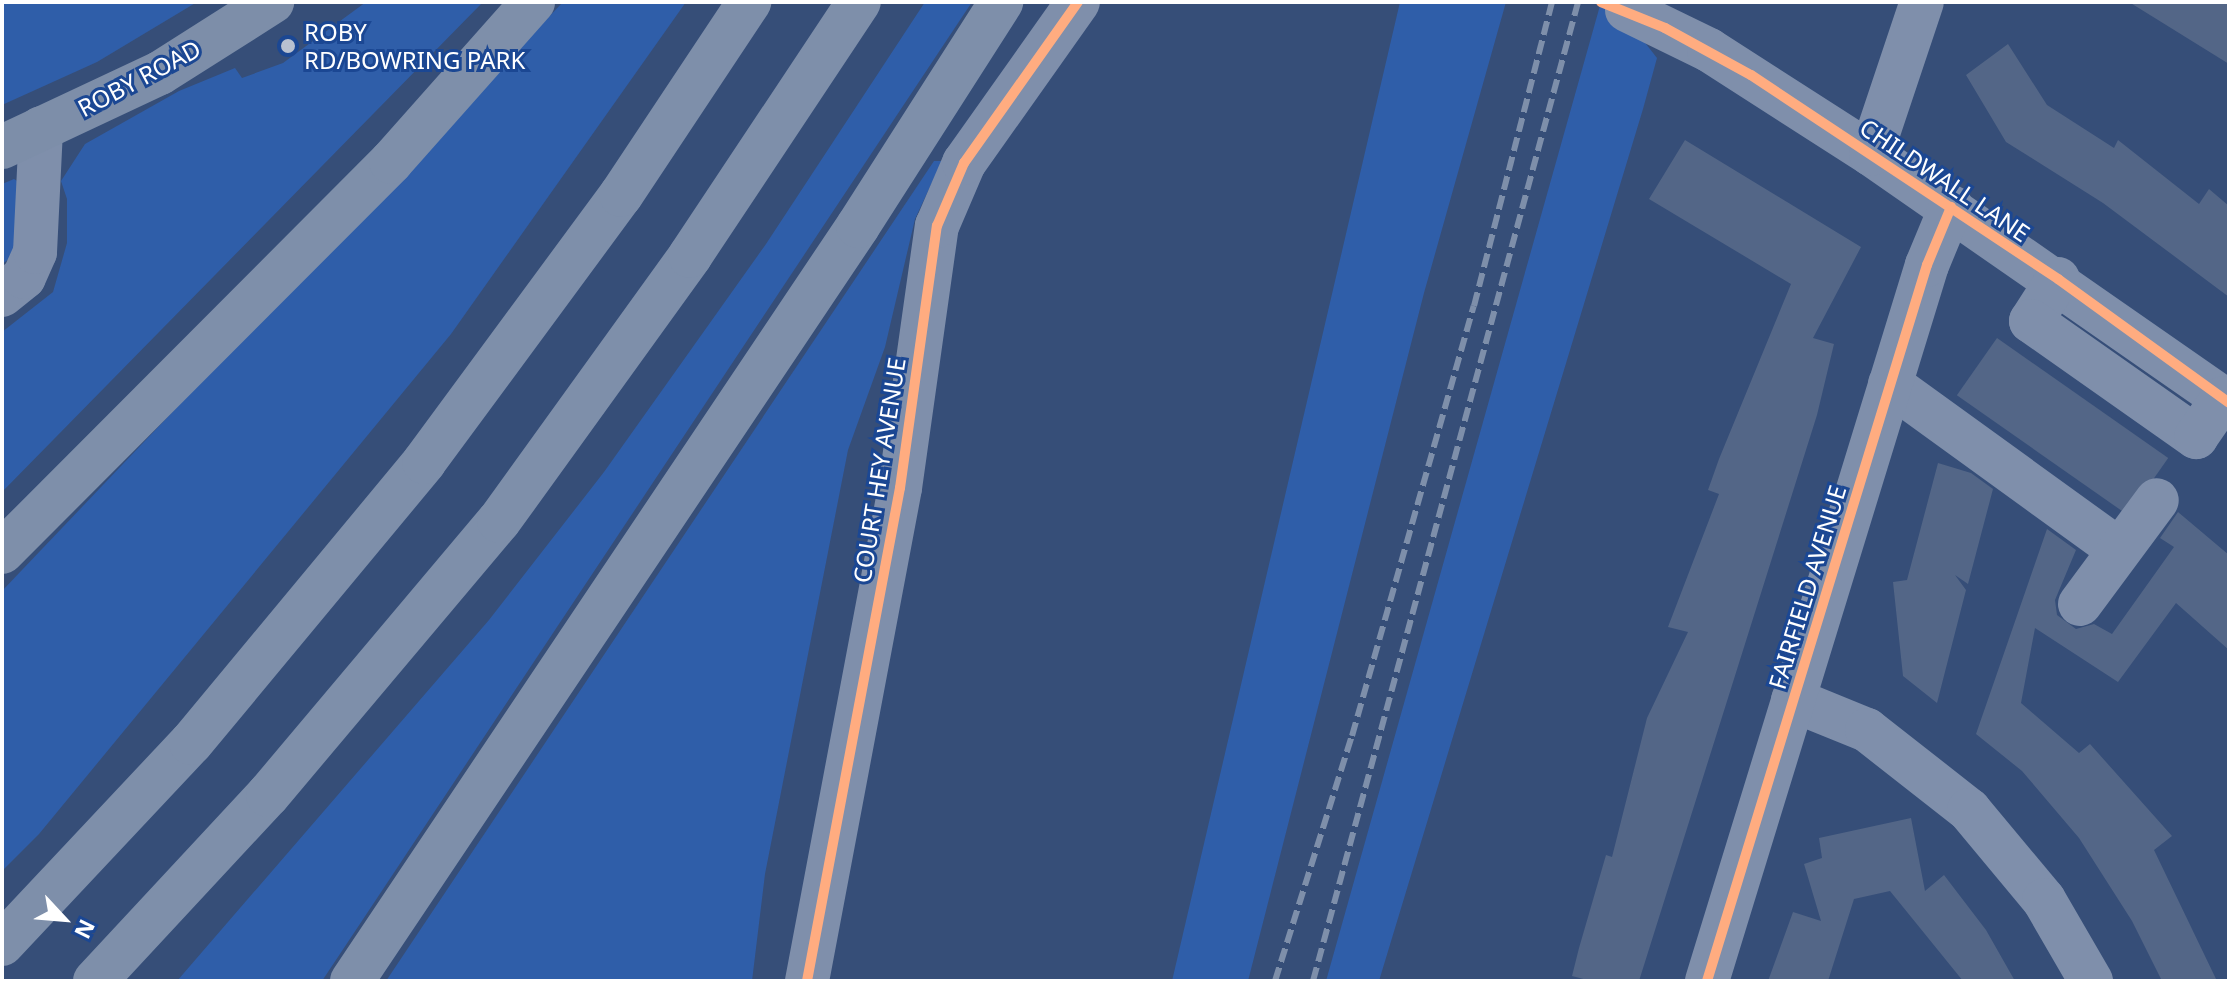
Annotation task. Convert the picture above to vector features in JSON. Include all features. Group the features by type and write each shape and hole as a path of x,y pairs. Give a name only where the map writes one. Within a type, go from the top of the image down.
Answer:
{"highway":[{"path":"2,552 391,162 533,2"},
{"path":"2,944 191,743 424,462 621,195 749,2"},
{"path":"95,981 268,795 499,521 690,256 859,2"},
{"path":"352,981 858,226 1001,2"}],"main road":[{"name":"ROBY ROAD","path":"2,147 160,73 272,2"}],"street":[{"name":"COURT HEY AVENUE","path":"807,981 900,488 937,226 964,163 1078,2"},
{"path":"1871,154 1922,2"},
{"name":"CHILDWALL LANE","path":"1627,10 1709,50 1871,154 2058,279 2226,400"},
{"path":"2,295 24,277 35,252 41,128"},
{"name":"FAIRFIELD AVENUE","path":"1707,981 1927,265 1951,207"},
{"path":"1890,384 2119,550"},
{"path":"2080,604 2157,500"},
{"path":"1793,700 1867,730 1969,810 2044,900 2091,981"}],"shaded area":[{"path":"2,2 197,2 97,62 2,105"},
{"path":"366,2 483,2 2,492 2,332 53,292 67,243 67,199 61,181 85,144 179,91 235,68 242,78 283,63"},
{"path":"563,2 686,2 451,334 39,834 2,871 2,591"},
{"path":"925,2 972,2 322,981 177,981 489,620 604,472 766,244"},
{"path":"1400,2 1506,2 1424,293 1248,981 1172,981"},
{"path":"1601,2 1659,2 1639,35 1657,58 1643,109 1379,981 1326,981"},
{"path":"934,161 942,161 915,219 885,347 848,450 765,874 752,981 386,981"},
{"path":"14,179 22,184 22,250 2,264 2,184"}],"building":[{"path":"2129,2 2229,2 2229,64"},
{"path":"2008,44 2047,105 2114,148 2118,140 2199,204 2209,189 2229,206 2229,297 2103,203 2006,142 1966,75"},
{"path":"1685,140 1861,247 1813,338 1834,344 1817,415 1639,981 1591,981 1572,976 1579,948 1606,855 1612,857 1647,718 1688,632 1668,627 1719,494 1708,490 1719,459 1791,284 1649,199"},
{"path":"1997,338 2168,458 2128,515 1957,395"},
{"path":"1938,463 1971,473 1993,489 1968,584 1955,575 1966,590 1937,703 1903,676 1893,582 1907,580"},
{"path":"2178,512 2229,555 2229,650 2176,603 2118,682 2035,628 2021,703 2079,753 2090,744 2172,836 2154,850 2217,981 2162,981 2132,921 2079,838 2022,771 1976,734 2047,529 2076,550 2055,600 2057,615 2076,629 2094,624 2112,634 2174,547 2160,538"},
{"path":"1911,818 1925,891 1944,875 1986,930 2015,981 1963,981 1890,891 1854,899 1828,981 1768,981 1793,912 1821,921 1804,864 1822,858 1819,838"}],"railway":[{"path":"1275,981 1352,736 1474,306 1552,2"},
{"path":"1313,981 1578,2"}],"cycle path":[{"path":"807,981 900,488 937,226 964,163 1078,2"},
{"path":"1601,2 1665,28 1751,75 2058,279 2229,403"},
{"path":"1707,981 1927,265 1951,207"}],"place":[{"name":"ROBY RD/BOWRING PARK","path":"288,46"}]}
